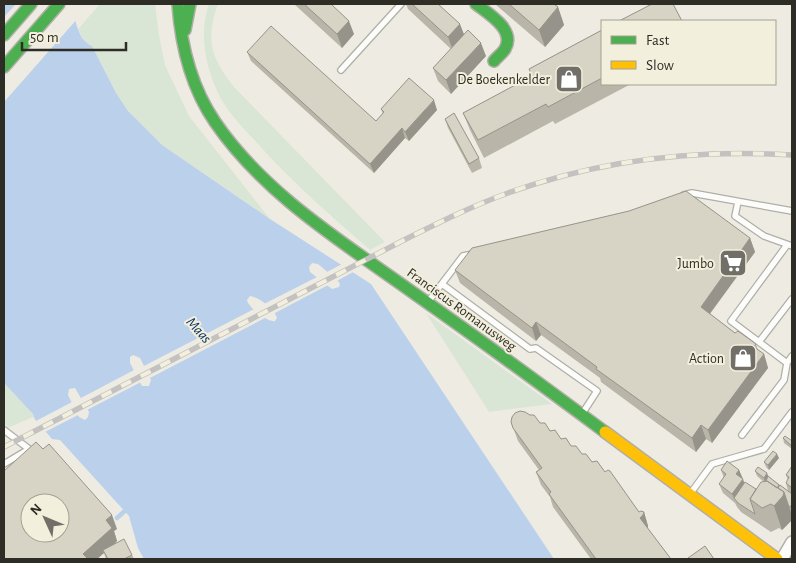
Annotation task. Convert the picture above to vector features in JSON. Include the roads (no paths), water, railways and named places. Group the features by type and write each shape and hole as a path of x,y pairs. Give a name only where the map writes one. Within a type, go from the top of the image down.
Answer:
{"street":[{"path":"4,35 31,4"},
{"path":"4,67 60,4"},
{"name":"Franciscus Romanusweg","path":"178,4 183,39 194,79 205,106 244,157 275,188 322,229 428,302 777,559"},
{"name":"Franciscus Romanusweg","path":"183,39 190,4"},
{"path":"476,4 504,28 508,39 505,49 494,61"},
{"path":"782,559 792,542"}],"lane":[{"path":"340,70 401,4"},
{"path":"674,199 692,193 792,211"},
{"path":"738,202 735,216 764,236 790,245 731,321 787,363"},
{"path":"428,302 463,256 482,251"},
{"path":"442,284 530,349 536,348 597,391 582,414"},
{"path":"759,342 792,298"},
{"path":"742,434 784,380 787,363 792,356"},
{"path":"690,494 712,464 764,449 792,412"},
{"path":"4,430 29,449 4,464"}],"water":[{"name":"Maas","path":"4,4 70,4 80,34 92,46 116,93 128,111 162,145 270,219 371,284 554,559 144,559 138,548 129,516 60,440 52,439 33,417 35,419 33,414 4,383","holes":["312,263 318,264 338,281 339,287 332,289 310,272 309,267","250,296 266,304 276,315 275,321 268,320 259,314 251,307 247,300","133,355 140,358 151,380 149,386 142,386 130,363 130,357","75,388 89,412 85,420 79,417 68,395 69,389"]}],"waterway":[{"path":"117,518 128,508"}],"railway":[{"path":"4,447 404,240 468,209 508,193 577,172 648,159 720,154 792,155"}],"place":[{"name":"De Boekenkelder","path":"569,79"},
{"name":"Jumbo","path":"733,263"},
{"name":"Action","path":"743,358"}]}
